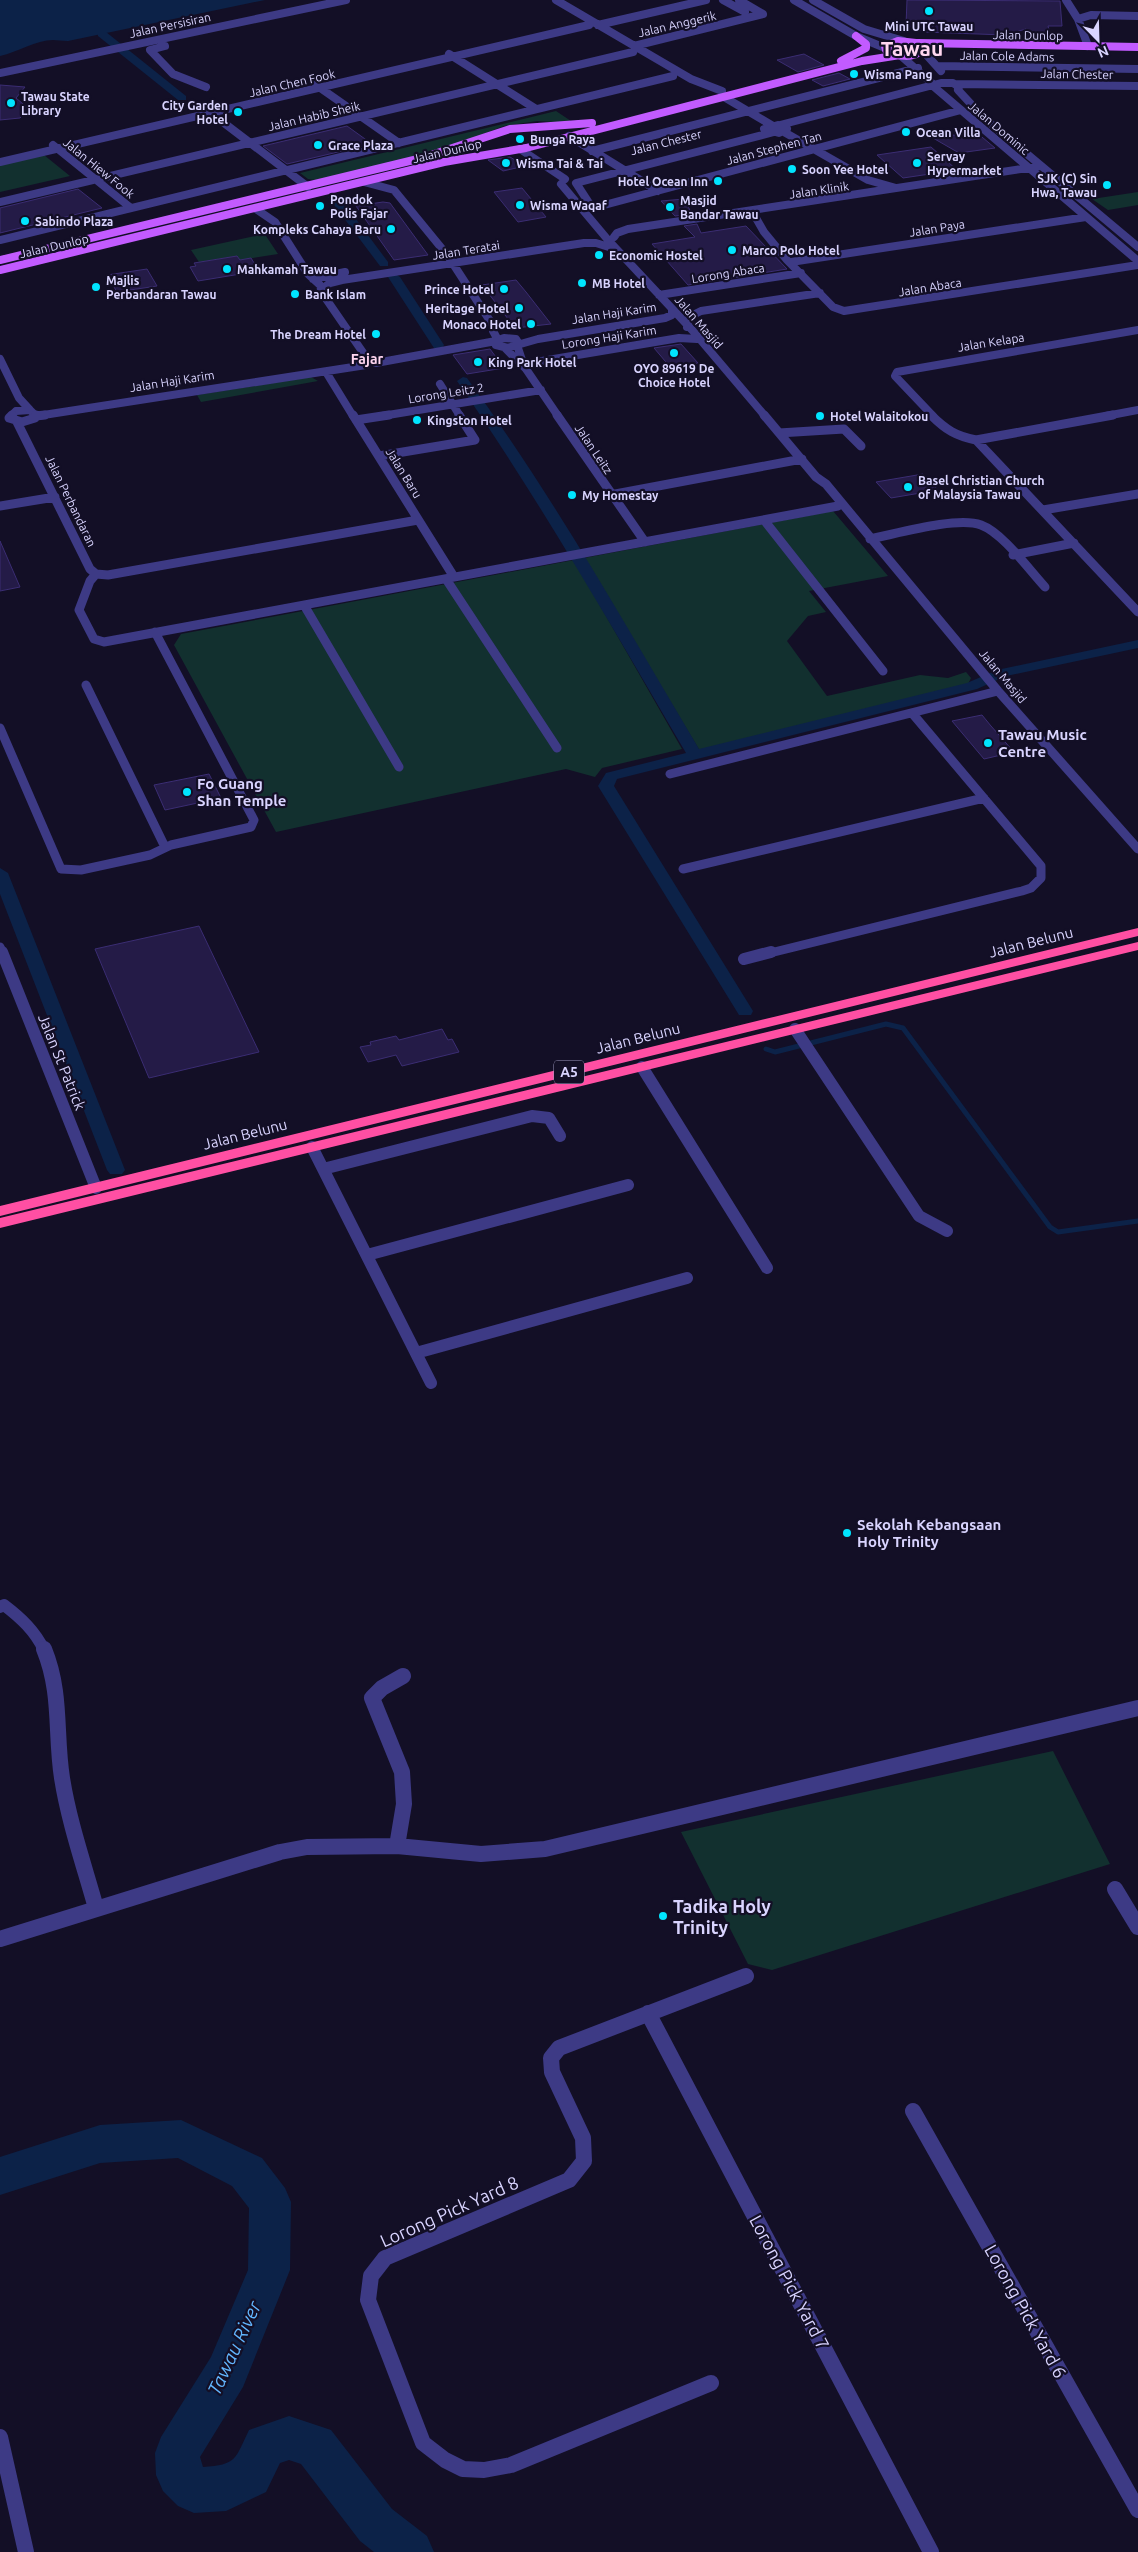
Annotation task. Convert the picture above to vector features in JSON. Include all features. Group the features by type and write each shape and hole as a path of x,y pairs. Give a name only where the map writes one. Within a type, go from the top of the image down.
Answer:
{"highway":[{"name":"Jalan Belunu","path":"0,1211 1138,932"},
{"name":"Jalan Belunu","path":"0,1223 642,1067 801,1039 1138,946"}],"main road":[{"path":"841,61 866,48 866,44 856,36"},
{"name":"Jalan Dunlop","path":"0,269 33,263 466,158 520,149 841,61 885,48 888,44 904,41 918,43 1138,47"},
{"path":"918,43 924,47 923,51"},
{"path":"1088,46 1093,49 1119,53"},
{"path":"885,48 890,52 900,55"},
{"name":"Jalan Dunlop","path":"0,260 422,158 517,128 590,123 706,94 746,92 862,61 916,54 923,51 1138,53"},
{"path":"706,94 715,96 746,92"},
{"path":"488,138 544,129 556,130 569,136"}],"street":[{"name":"Jalan Persisiran","path":"0,66 314,0"},
{"name":"Jalan Persisiran","path":"0,73 346,0"},
{"path":"546,0 706,94"},
{"path":"556,0 587,23 598,25 706,0"},
{"name":"Jalan Chen Fook","path":"0,162 51,148 587,23 674,0"},
{"name":"Jalan Anggerik","path":"723,0 754,17"},
{"path":"738,0 763,14 754,17"},
{"path":"794,0 827,0"},
{"path":"794,0 856,36 885,48"},
{"path":"1066,0 1078,19 1088,46"},
{"path":"1071,0 1079,12 1091,15 1138,16"},
{"path":"815,1 864,29 904,41"},
{"path":"206,87 173,74 150,50 299,17 291,12"},
{"path":"1078,19 1091,15"},
{"name":"Jalan Anggerik","path":"631,49 754,17"},
{"path":"598,25 631,49 723,94 778,129 868,180 888,187 900,188"},
{"name":"Jalan Habib Sheik","path":"0,197 354,116 631,49"},
{"name":"Jalan Dominic","path":"923,51 956,86 970,105 1138,247"},
{"path":"455,54 540,108"},
{"name":"Jalan Dominic","path":"900,55 918,68 934,87 1138,261"},
{"path":"1088,60 1096,86"},
{"name":"Jalan Cole Adams","path":"936,66 1138,69"},
{"path":"592,151 918,68"},
{"path":"0,240 673,76"},
{"path":"680,80 689,78"},
{"name":"Jalan Chester","path":"956,86 1138,88"},
{"name":"Jalan Chester","path":"568,181 778,129 934,87 948,93 956,86 1096,86 1138,88"},
{"path":"314,87 390,145"},
{"path":"956,106 970,105"},
{"name":"Jalan Stephen Tan","path":"591,205 658,191 956,106"},
{"path":"205,112 298,189"},
{"path":"354,116 399,143"},
{"path":"569,136 658,191"},
{"path":"243,142 308,186"},
{"name":"Jalan Stephen Tan","path":"591,205 650,186 811,147"},
{"name":"Jalan Chen Fook","path":"0,157 51,148"},
{"name":"Jalan Hiew Fook","path":"51,148 131,208"},
{"name":"Jalan Masjid","path":"520,149 568,181 615,249 624,256 698,339 802,459 820,485 838,506 852,517 996,688 1138,849"},
{"name":"Jalan Klinik","path":"614,237 617,233 628,229 872,194 1040,166"},
{"path":"394,190 394,182 400,174"},
{"name":"Jalan Habib Sheik","path":"0,202 89,178"},
{"name":"Jalan Hiew Fook","path":"89,178 121,211"},
{"path":"868,180 876,188 872,194"},
{"path":"568,181 591,205 624,251 624,256"},
{"path":"364,182 394,190 450,260 494,327 500,344 525,366"},
{"path":"256,209 275,222 306,271 317,278 321,290 364,354 376,359"},
{"path":"752,211 759,227"},
{"path":"731,214 741,215 759,227"},
{"name":"Jalan Paya","path":"792,262 1086,216"},
{"name":"Jalan Teratai","path":"321,290 330,283 342,280 582,236 598,227"},
{"name":"Jalan Abaca","path":"759,227 833,307 850,311 1138,265"},
{"name":"Jalan Teratai","path":"317,278 584,243 596,243 615,249"},
{"name":"Lorong Abaca","path":"659,295 801,273"},
{"path":"317,278 309,283 318,298 317,301"},
{"path":"687,327 689,317 701,311 820,293"},
{"name":"Jalan Haji Karim","path":"376,359 407,358 665,318 672,315 672,310"},
{"path":"494,327 515,341 525,366"},
{"name":"Jalan Kelapa","path":"976,440 953,435 896,378 897,372 916,367 1138,330"},
{"name":"Lorong Haji Karim","path":"525,366 679,338 698,339"},
{"path":"270,378 326,372 364,354"},
{"path":"355,358 358,364 366,365"},
{"path":"0,359 19,398 32,415 26,437"},
{"path":"270,378 341,366 366,365 376,359"},
{"path":"333,383 341,366"},
{"name":"Jalan Leitz","path":"525,366 610,495 645,542"},
{"name":"Jalan Baru","path":"326,372 418,520 450,578 557,748"},
{"name":"Jalan Haji Karim","path":"14,417 78,409 270,378"},
{"path":"379,456 475,440 440,384"},
{"name":"Lorong Leitz 2","path":"356,420 540,390"},
{"path":"14,417 19,398"},
{"path":"976,440 1138,410"},
{"path":"0,416 14,417"},
{"path":"0,422 14,417"},
{"name":"Jalan Perbandaran","path":"14,417 26,437 90,570 96,574"},
{"path":"779,432 844,430 862,446"},
{"path":"976,440 1044,510 1138,612"},
{"path":"610,495 802,459"},
{"name":"Jalan Masjid","path":"816,477 826,484 848,509 852,517"},
{"path":"1044,510 1138,494"},
{"path":"0,506 55,497"},
{"path":"418,520 125,572 96,574 90,581 79,610 94,639 104,642 838,506"},
{"path":"764,520 883,671"},
{"path":"870,539 960,523 972,523 989,531 1045,588"},
{"path":"1013,555 1074,543"},
{"path":"304,605 399,767"},
{"path":"0,728 3,741 61,869 81,870 150,855 165,847 247,828 254,822 155,632"},
{"path":"86,686 165,847"},
{"path":"670,774 912,713 996,688"},
{"path":"744,959 1031,888 1041,878 1041,866 912,713"},
{"path":"683,869 984,798"},
{"name":"Jalan St Patrick","path":"0,947 96,1188"},
{"path":"801,1039 919,1216 948,1231"},
{"path":"642,1067 767,1268"},
{"path":"323,1169 532,1116 549,1118 560,1136"},
{"path":"312,1147 431,1383"},
{"path":"367,1255 628,1185"},
{"path":"416,1353 687,1278"},
{"path":"2,1606 20,1616 39,1638 51,1664 58,1695 62,1778 96,1908"},
{"path":"397,1846 405,1805 404,1785 399,1764 374,1710 372,1698 382,1688 403,1676"},
{"path":"0,1940 96,1908 280,1852 332,1844 397,1846 481,1854 545,1849 1138,1708"},
{"path":"1116,1889 1138,1927"},
{"name":"Lorong Pick Yard 8","path":"711,2383 511,2465 488,2470 463,2470 442,2460 423,2443 368,2300 371,2276 385,2258 569,2180 584,2161 583,2138 552,2072 551,2058 559,2048 746,1976"},
{"name":"Lorong Pick Yard 7","path":"648,2013 931,2552"},
{"name":"Lorong Pick Yard 6","path":"913,2111 1138,2510"},
{"path":"0,2436 26,2552"}],"green space":[{"path":"556,111 574,123 537,121 504,126 438,151 316,180 308,179 300,173"},
{"path":"44,155 70,176 0,192 0,165"},
{"path":"1138,192 1138,205 1108,210 1092,199"},
{"path":"259,235 266,236 278,254 240,260 237,256 199,262 191,250"},
{"path":"311,377 318,381 201,402 197,395"},
{"path":"833,511 888,576 809,591 826,612 808,616 787,641 827,696 920,675 948,678 966,672 971,678 968,684 700,751 584,558"},
{"path":"574,560 682,749 602,768 595,777 566,769 276,832 174,645 181,634"},
{"path":"1053,1751 1110,1864 772,1970 748,1964 681,1832"}],"water":[{"path":"0,0 265,0 68,41 47,41 0,56"}],"building":[{"path":"907,0 1060,1 1062,26 1048,26 1052,40 1029,39 1026,29 1005,35 924,32 906,25"},
{"path":"804,54 824,65 798,72 777,60"},
{"path":"839,73 850,79 823,86 812,80"},
{"name":"Tawau State Library","path":"0,85 25,87 16,98 29,109 20,118 0,120"},
{"name":"Grace Plaza","path":"347,126 372,144 287,164 263,146"},
{"path":"976,132 995,148 959,153 933,138"},
{"name":"Servay Hypermarket","path":"931,147 957,170 903,178 877,155"},
{"name":"Wisma Tai & Tai","path":"510,157 525,166 503,171 488,160"},
{"name":"Wisma Waqaf","path":"522,188 546,217 518,222 494,192"},
{"name":"Sabindo Plaza","path":"78,189 102,208 0,233 0,208"},
{"name":"Masjid Bandar Tawau","path":"684,199 692,214 675,216 661,201"},
{"name":"Kompleks Cahaya Baru","path":"383,202 390,203 428,255 394,260 356,206"},
{"path":"697,224 701,233 746,226 787,269 688,285 652,244 695,237 684,226"},
{"name":"Mahkamah Tawau","path":"237,256 240,260 251,258 259,271 198,281 190,267 196,266 194,263"},
{"path":"147,269 157,286 117,292 107,275"},
{"path":"516,280 551,324 515,328 482,285"},
{"name":"OYO 89619 De Choice Hotel","path":"681,344 698,363 671,368 654,348"},
{"name":"King Park Hotel","path":"490,349 504,368 467,374 453,355"},
{"name":"Basel Christian Church of Malaysia Tawau","path":"923,474 938,490 891,498 876,482"},
{"path":"0,541 20,587 0,591"},
{"name":"Tawau Music Centre","path":"982,715 1014,752 984,759 952,721"},
{"name":"Fo Guang Shan Temple","path":"209,774 221,798 165,810 154,785"},
{"path":"199,926 259,1052 149,1078 95,949"},
{"path":"442,1029 448,1040 452,1039 459,1052 402,1066 396,1055 368,1062 360,1047 371,1045 370,1042 396,1036 399,1040"}],"waterway":[{"path":"102,34 182,98"},
{"path":"334,197 384,264"},
{"path":"394,277 438,345"},
{"path":"463,381 495,425 586,571 695,755"},
{"path":"745,1011 606,786 611,776 972,686 1002,673 1138,644"},
{"path":"0,873 116,1170"},
{"path":"766,1049 775,1052 886,1024 903,1028 1050,1227 1058,1232 1138,1221"},
{"name":"Tawau River","path":"0,2176 100,2144 181,2139 247,2172 270,2202 269,2270 227,2372 177,2453 179,2475 194,2490 226,2488 250,2476 265,2446 289,2438 315,2446 376,2525 411,2552"}],"place":[{"name":"Mini UTC Tawau","path":"929,11"},
{"name":"Wisma Pang","path":"854,74"},
{"name":"Tawau State Library","path":"11,103"},
{"name":"City Garden Hotel","path":"238,112"},
{"name":"Ocean Villa","path":"906,132"},
{"name":"Bunga Raya","path":"520,139"},
{"name":"Grace Plaza","path":"318,145"},
{"name":"Wisma Tai & Tai","path":"506,163"},
{"name":"Servay Hypermarket","path":"917,163"},
{"name":"Soon Yee Hotel","path":"792,169"},
{"name":"Hotel Ocean Inn","path":"718,181"},
{"name":"SJK (C) Sin Hwa, Tawau","path":"1107,185"},
{"name":"Wisma Waqaf","path":"520,205"},
{"name":"Pondok Polis Fajar","path":"320,206"},
{"name":"Masjid Bandar Tawau","path":"670,207"},
{"name":"Sabindo Plaza","path":"25,221"},
{"name":"Kompleks Cahaya Baru","path":"391,229"},
{"name":"Marco Polo Hotel","path":"732,250"},
{"name":"Economic Hostel","path":"599,255"},
{"name":"Mahkamah Tawau","path":"227,269"},
{"name":"MB Hotel","path":"582,283"},
{"name":"Majlis Perbandaran Tawau","path":"96,287"},
{"name":"Prince Hotel","path":"504,289"},
{"name":"Bank Islam","path":"295,294"},
{"name":"Heritage Hotel","path":"519,308"},
{"name":"Monaco Hotel","path":"531,324"},
{"name":"The Dream Hotel","path":"376,334"},
{"name":"OYO 89619 De Choice Hotel","path":"674,353"},
{"name":"King Park Hotel","path":"478,362"},
{"name":"Hotel Walaitokou","path":"820,416"},
{"name":"Kingston Hotel","path":"417,420"},
{"name":"Basel Christian Church of Malaysia Tawau","path":"908,487"},
{"name":"My Homestay","path":"572,495"},
{"name":"Tawau Music Centre","path":"988,743"},
{"name":"Fo Guang Shan Temple","path":"187,792"},
{"name":"Sekolah Kebangsaan Holy Trinity","path":"847,1533"},
{"name":"Tadika Holy Trinity","path":"663,1916"}],"district":[{"name":"Tawau","path":"912,48"},
{"name":"Fajar","path":"367,359"}]}
